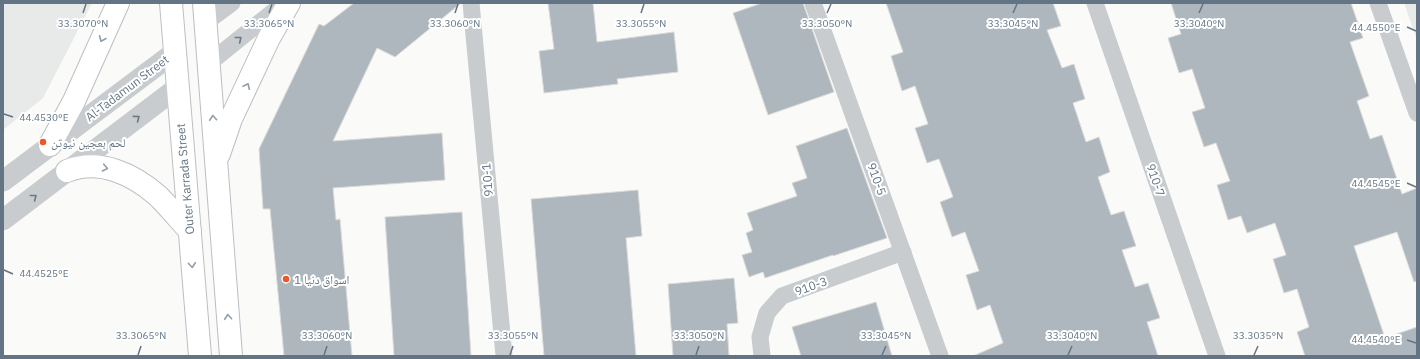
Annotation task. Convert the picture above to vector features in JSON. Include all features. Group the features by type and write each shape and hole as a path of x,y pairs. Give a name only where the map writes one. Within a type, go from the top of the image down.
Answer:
{"main road":[{"path":"50,145 74,101 118,3"},
{"name":"Outer Karrada Street","path":"171,3 200,356"},
{"path":"217,175 219,154 231,119 269,38 289,3"},
{"path":"205,13 231,356"},
{"path":"67,171 78,167 87,166 104,167 133,178 158,196 190,231"}],"street":[{"path":"205,13 232,3"},
{"path":"208,64 284,3"},
{"name":"910-1","path":"471,3 504,356"},
{"name":"910-5","path":"813,3 940,356"},
{"name":"910-7","path":"1095,3 1217,356"},
{"path":"1378,3 1417,113"},
{"name":"Al-Tadamun Street","path":"3,181 175,52"},
{"path":"3,220 178,87"},
{"name":"910-3","path":"762,356 760,337 767,313 782,296 903,252"}],"shaded area":[{"path":"3,3 92,3 43,98 3,130"},
{"path":"1404,3 1417,3 1417,40"}],"building":[{"path":"354,3 461,3 395,57 377,48 333,141 442,133 445,180 333,188 336,220 340,219 352,356 284,356 270,209 263,209 259,149 319,24 324,26"},
{"path":"548,3 593,3 597,42 674,32 678,72 617,79 618,84 544,93 539,51 554,49"},
{"path":"762,3 803,3 834,92 768,115 733,13"},
{"path":"886,3 1053,3 1061,26 1047,30 1062,68 1074,64 1085,99 1073,103 1086,142 1099,137 1110,172 1098,177 1111,215 1124,211 1136,246 1122,250 1135,287 1148,283 1160,318 1147,322 1158,356 973,356 1003,343 990,305 977,310 966,275 979,271 965,232 952,237 940,202 953,197 939,159 927,163 915,128 928,124 915,86 902,91 891,56 903,52"},
{"path":"1171,3 1351,3 1363,38 1350,42 1369,96 1357,101 1370,139 1382,135 1402,194 1417,188 1417,281 1414,282 1397,232 1354,246 1385,338 1417,327 1417,356 1305,356 1297,332 1309,327 1297,289 1284,293 1273,259 1286,255 1275,223 1247,233 1241,216 1228,220 1217,185 1230,181 1216,143 1204,147 1192,112 1205,108 1192,69 1179,73 1168,38 1181,34"},
{"path":"847,128 887,238 765,278 763,272 749,277 742,255 752,252 746,233 753,230 747,213 797,196 792,183 807,178 796,146"},
{"path":"638,190 642,236 626,238 636,356 544,356 531,199"},
{"path":"462,212 471,356 394,356 385,217"},
{"path":"734,278 738,323 727,324 729,356 673,356 668,284"},
{"path":"876,302 892,356 801,356 792,327"}],"place":[{"name":"لحم بعجين نيوتن","path":"43,142"},
{"name":"اسواق دنيا 1","path":"286,279"}]}
